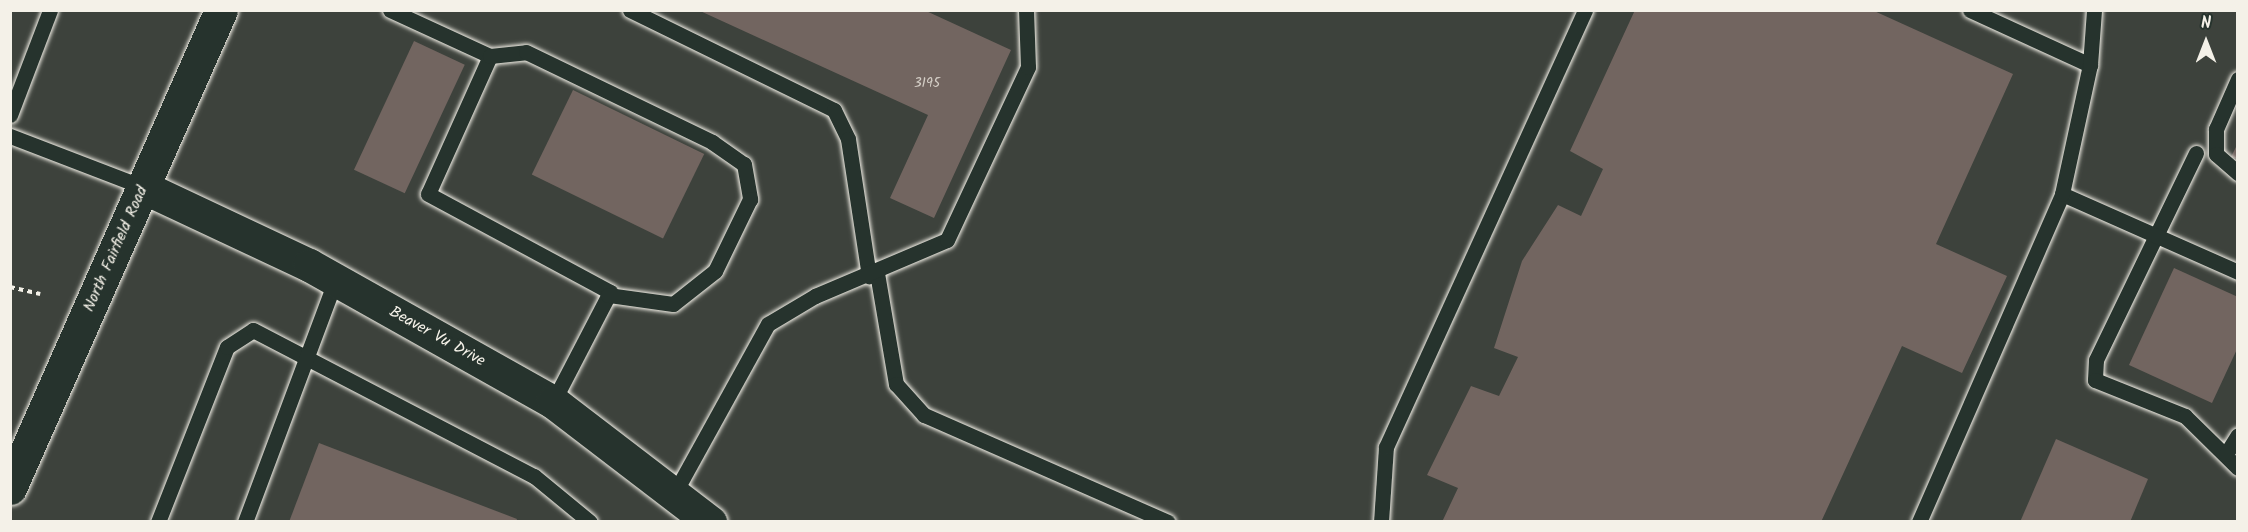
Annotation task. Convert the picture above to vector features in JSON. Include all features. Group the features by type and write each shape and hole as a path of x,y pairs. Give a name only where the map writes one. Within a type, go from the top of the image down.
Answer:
{"street":[{"name":"North Fairfield Road","path":"10,488 221,10"},
{"name":"Beaver Vu Drive","path":"143,187 335,281 553,402 710,522"}],"lane":[{"path":"10,115 50,10"},
{"path":"390,10 490,56 526,52 712,142 744,164 750,200 715,271 673,304 608,295 428,194 490,56"},
{"path":"630,10 834,110 848,139 896,384 924,415 1168,522"},
{"path":"674,494 768,324 815,296 873,275 947,240 1028,67 1026,10"},
{"path":"1381,522 1386,447 1585,10"},
{"path":"1970,10 2090,66"},
{"path":"1918,522 2062,194 2090,66 2094,10"},
{"path":"2238,79 2216,129 2216,154 2238,173"},
{"path":"10,136 143,187"},
{"path":"2196,153 2096,360 2095,380 2185,416 2238,468"},
{"path":"2062,194 2238,272"},
{"path":"245,522 335,281"},
{"path":"553,402 608,295"},
{"path":"158,522 227,347 237,335 253,330 307,356 534,476 590,522"},
{"path":"2226,454 2238,435"}],"path":[{"path":"10,287 40,294"}],"shaded area":[{"path":"11,11 2237,11 2237,521 11,521"}],"building":[{"path":"698,10 924,10 1011,50 934,218 890,198 928,115"},
{"path":"1635,10 1872,10 2013,74 1936,244 2007,276 1962,373 1902,346 1821,522 1442,522 1458,488 1427,475 1471,386 1499,396 1518,357 1494,348 1522,261 1558,205 1581,216 1603,169 1570,151"},
{"path":"414,41 465,65 405,193 354,170"},
{"path":"573,90 704,154 663,238 532,174"},
{"path":"2238,143 2238,159 2231,157"},
{"path":"2174,268 2238,297 2238,347 2212,403 2129,365"},
{"path":"2056,439 2148,479 2130,522 2020,522"},
{"path":"319,443 517,519 516,522 289,522"}]}
